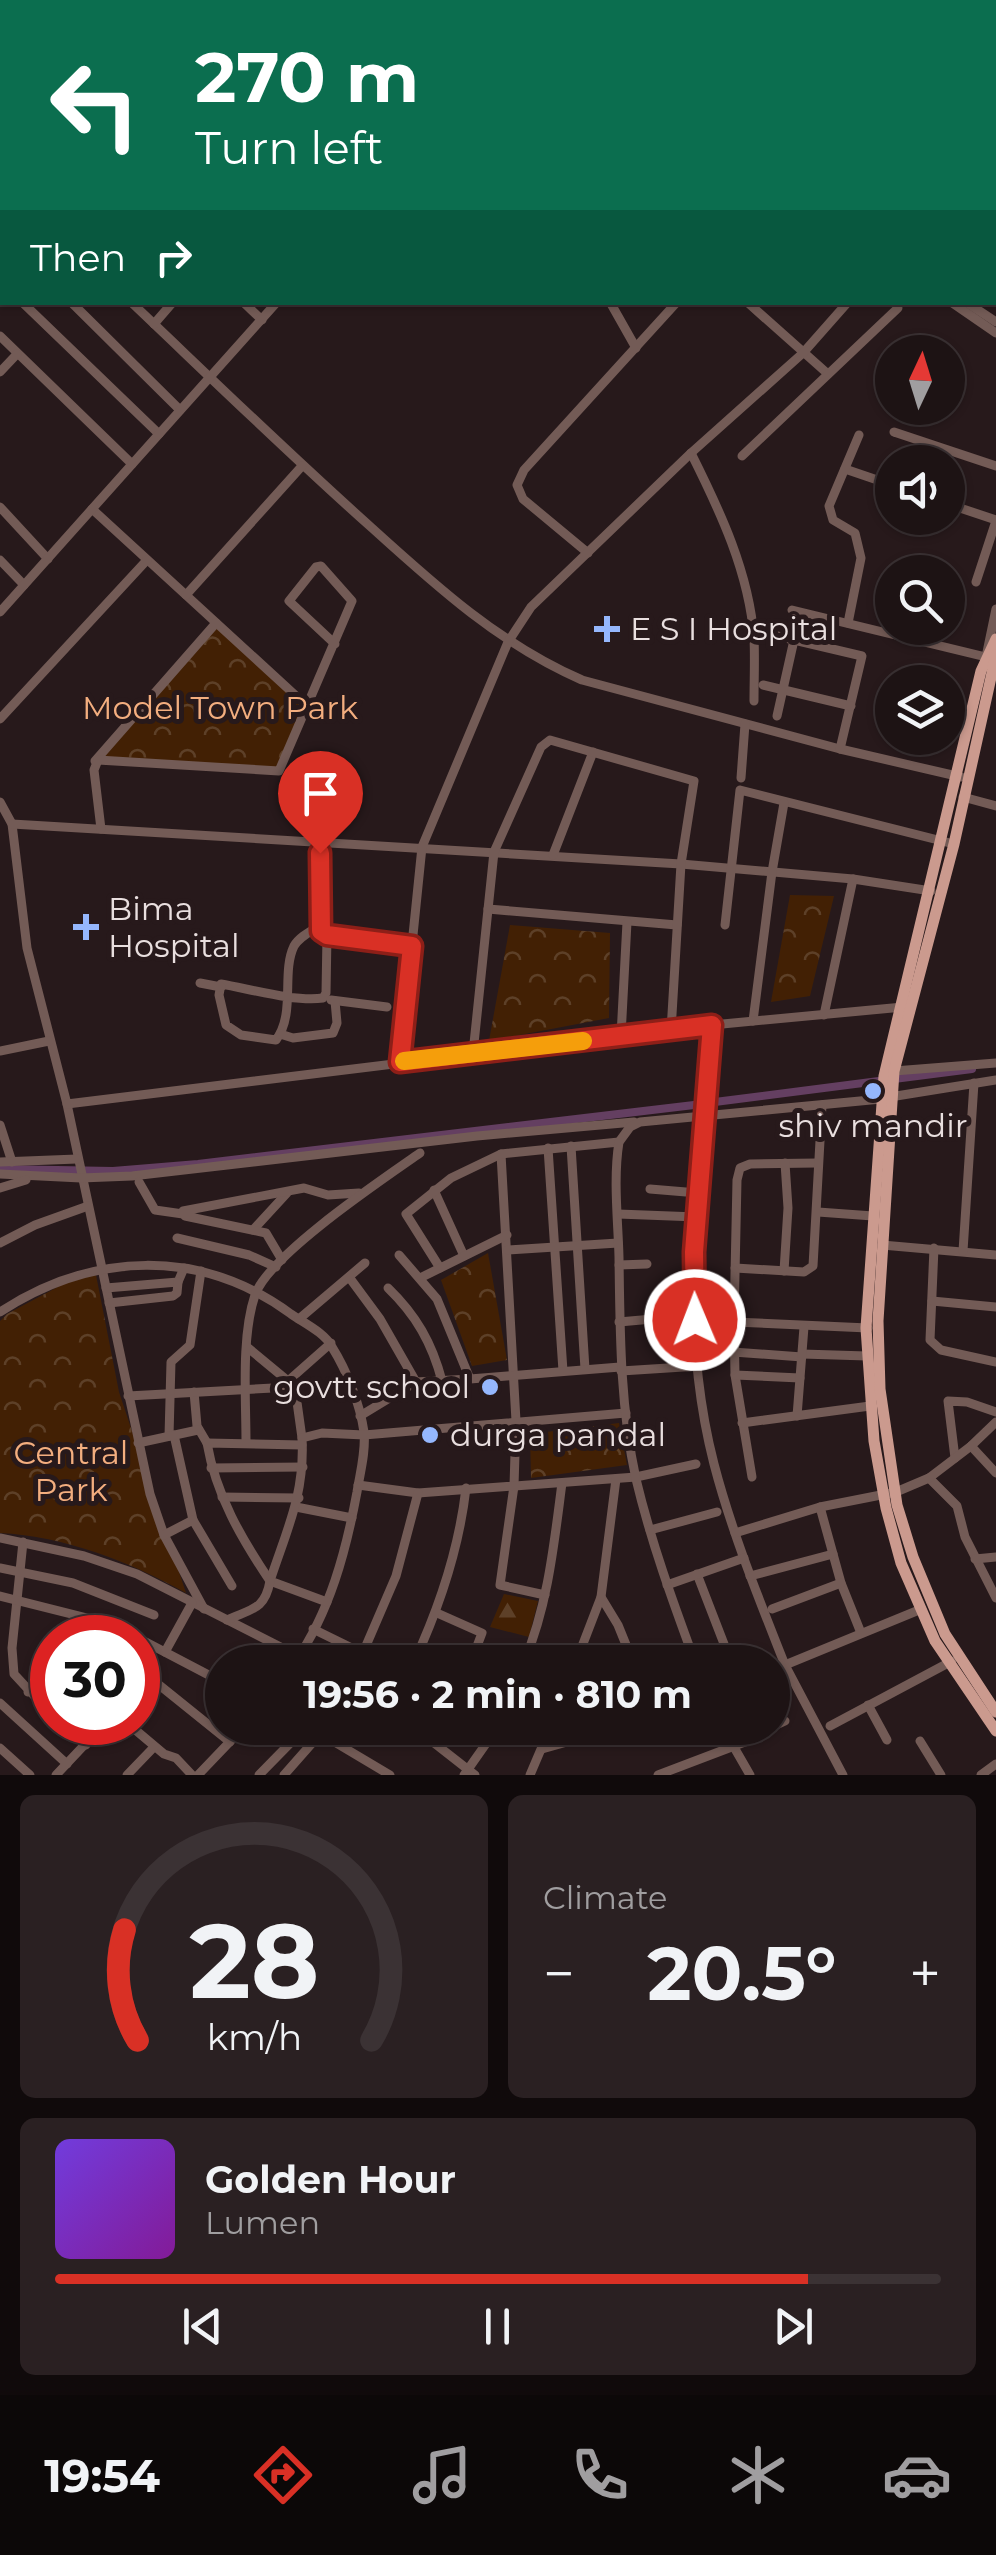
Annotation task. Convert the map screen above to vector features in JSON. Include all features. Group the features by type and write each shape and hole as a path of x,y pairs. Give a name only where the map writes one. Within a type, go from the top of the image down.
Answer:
{"main road":[{"path":"996,639 888,1085 873,1216 872,1328 890,1493 954,1660 996,1731"},
{"path":"947,842 963,797 963,777"},
{"path":"888,1085 882,1245 867,1356 870,1406 901,1563 919,1610 996,1712"}],"street":[{"path":"25,305 159,434"},
{"path":"74,305 180,410"},
{"path":"134,305 302,466 443,592 508,642 582,680 840,749 963,777"},
{"path":"154,324 170,305"},
{"path":"246,305 262,320"},
{"path":"0,612 275,305"},
{"path":"612,305 636,348"},
{"path":"588,553 523,499 516,485 524,470 675,305"},
{"path":"750,305 828,374"},
{"path":"400,1062 422,847 508,642 530,607 691,452 803,353 845,305"},
{"path":"955,305 996,333"},
{"path":"970,305 996,322"},
{"path":"742,456 898,308"},
{"path":"0,336 132,464"},
{"path":"0,372 17,354"},
{"path":"894,432 996,466"},
{"path":"848,624 861,551 855,533 829,514 859,434"},
{"path":"691,452 717,505 746,587 754,638 754,701"},
{"path":"186,595 302,466"},
{"path":"844,470 875,480"},
{"path":"0,507 48,559"},
{"path":"92,509 307,706"},
{"path":"965,510 996,520 976,582"},
{"path":"0,560 24,585"},
{"path":"0,719 147,560"},
{"path":"95,761 279,771 335,644 352,602 321,566 316,567 290,600 335,644"},
{"path":"792,610 993,659 996,609"},
{"path":"101,829 95,761 216,623"},
{"path":"777,636 862,656 840,749"},
{"path":"777,716 794,640"},
{"path":"763,684 851,706"},
{"path":"741,778 745,724"},
{"path":"474,1054 494,852 545,742 550,740 694,781 681,864 670,1031"},
{"path":"553,856 592,752"},
{"path":"724,925 740,790 947,842"},
{"path":"963,797 996,806"},
{"path":"0,802 12,824 27,948 66,1104 150,1494 164,1535 204,1609"},
{"path":"753,1021 784,803"},
{"path":"12,824 681,864 935,892"},
{"path":"320,853 319,926 327,935 412,946"},
{"path":"824,1015 853,880"},
{"path":"488,909 677,925"},
{"path":"621,1036 627,922"},
{"path":"319,926 293,949 288,995 276,1040 241,1035 226,1025 221,984 288,995 318,1000 324,996"},
{"path":"324,996 327,935"},
{"path":"200,984 221,988"},
{"path":"324,996 335,1001 387,1007"},
{"path":"280,1034 294,1038 334,1033 335,1001"},
{"path":"66,1104 712,1025 906,1008"},
{"path":"712,1025 702,1118 691,1318 713,1462 734,1533 777,1645"},
{"path":"0,1051 49,1040"},
{"path":"0,1174 81,1177 822,1105 888,1085 996,1063"},
{"path":"888,1085 996,1080"},
{"path":"963,1251 974,1082"},
{"path":"735,1268 804,1272 813,1266 822,1105"},
{"path":"640,1122 630,1127 619,1142 620,1369 636,1477 688,1645"},
{"path":"0,1125 12,1162"},
{"path":"440,1268 406,1214 450,1178 501,1154 619,1142"},
{"path":"572,1146 586,1369"},
{"path":"548,1148 562,1371"},
{"path":"246,1442 247,1347 256,1292 279,1264 362,1193 420,1153"},
{"path":"501,1154 516,1421 514,1486 500,1585 546,1595"},
{"path":"0,1162 78,1159"},
{"path":"784,1270 788,1208 785,1163"},
{"path":"752,1478 733,1352 737,1174 750,1164 818,1163"},
{"path":"0,1188 38,1177"},
{"path":"139,1182 155,1210 271,1237 279,1264"},
{"path":"182,1214 185,1210 310,1188 328,1196 362,1193"},
{"path":"650,1189 698,1193"},
{"path":"434,1190 464,1256"},
{"path":"253,1230 289,1191"},
{"path":"0,1243 35,1225 88,1206"},
{"path":"818,1212 873,1216"},
{"path":"618,1214 696,1217"},
{"path":"420,1278 507,1235"},
{"path":"177,1238 279,1264"},
{"path":"508,1250 618,1243"},
{"path":"882,1245 996,1255"},
{"path":"934,1248 930,1340 941,1350 996,1362"},
{"path":"399,1255 446,1316 470,1379"},
{"path":"299,1319 365,1263"},
{"path":"619,1265 647,1264"},
{"path":"0,1312 24,1296 71,1275 101,1267 153,1265 200,1271 256,1292 331,1343 364,1435 347,1545 327,1602 305,1645"},
{"path":"109,1303 173,1296 184,1268"},
{"path":"200,1271 190,1345 172,1359 172,1436 193,1520 232,1586"},
{"path":"348,1277 380,1319 416,1382"},
{"path":"106,1288 178,1282"},
{"path":"388,1288 418,1321 442,1381"},
{"path":"932,1301 996,1306"},
{"path":"619,1322 691,1318 872,1328"},
{"path":"797,1416 804,1327"},
{"path":"128,1396 290,1384 331,1343"},
{"path":"227,1620 260,1606 267,1596 298,1503 304,1467 290,1384 247,1347"},
{"path":"733,1352 867,1356"},
{"path":"360,1416 416,1382 586,1369 699,1366"},
{"path":"735,1374 800,1378"},
{"path":"194,1392 198,1430 206,1443 211,1468 247,1546 270,1581 327,1602"},
{"path":"955,1458 948,1401 967,1402 996,1412"},
{"path":"742,1424 870,1406"},
{"path":"206,1443 302,1441 322,1433 364,1435 626,1413"},
{"path":"734,1533 820,1507 890,1493 929,1478 996,1422"},
{"path":"138,1443 198,1430"},
{"path":"971,1446 996,1473"},
{"path":"358,1485 418,1493 636,1477 696,1464"},
{"path":"211,1468 304,1467"},
{"path":"929,1478 957,1506 965,1537 996,1598"},
{"path":"583,1645 602,1597 616,1479"},
{"path":"530,1645 546,1595 562,1483"},
{"path":"422,1645 437,1613 466,1488"},
{"path":"367,1645 396,1576 418,1493"},
{"path":"222,1497 298,1503 352,1518"},
{"path":"820,1507 841,1583 861,1633"},
{"path":"650,1530 716,1512"},
{"path":"164,1535 193,1520"},
{"path":"0,1538 84,1556 137,1574 271,1645"},
{"path":"24,1542 12,1648 14,1674 28,1692"},
{"path":"750,1576 833,1554"},
{"path":"976,1559 996,1557"},
{"path":"667,1585 744,1558"},
{"path":"0,1568 92,1590 152,1615"},
{"path":"697,1574 724,1645"},
{"path":"772,1609 841,1583"},
{"path":"0,1596 79,1615"},
{"path":"602,1597 626,1645"},
{"path":"165,1652 192,1603"},
{"path":"790,1663 919,1610"},
{"path":"437,1613 482,1633 477,1645"},
{"path":"0,1623 14,1624"},
{"path":"313,1629 339,1645"},
{"path":"0,1648 12,1648"},
{"path":"160,1650 205,1673"},
{"path":"830,1726 954,1660"},
{"path":"790,1674 843,1775"},
{"path":"160,1686 205,1721"},
{"path":"0,1704 66,1764"},
{"path":"868,1705 887,1740"},
{"path":"920,1741 941,1775"},
{"path":"56,1775 86,1745"},
{"path":"152,1745 176,1758 195,1775 227,1745"},
{"path":"259,1775 294,1745"},
{"path":"284,1775 302,1745"},
{"path":"339,1745 390,1775"},
{"path":"438,1745 470,1774 488,1745"},
{"path":"530,1775 544,1745"},
{"path":"542,1750 559,1745"},
{"path":"732,1745 750,1775"},
{"path":"658,1775 738,1745"},
{"path":"127,1775 154,1747"},
{"path":"0,1748 30,1775"},
{"path":"980,1775 996,1764"}],"green space":[{"name":"Model Town Park","path":"216,623 307,706 279,771 98,760"},
{"path":"790,895 834,896 810,996 771,1002"},
{"path":"510,925 610,933 609,1018 489,1041"},
{"path":"488,1253 507,1360 472,1366 441,1280"},
{"name":"Central Park","path":"96,1275 119,1392 186,1593 96,1552 48,1539 0,1533 0,1321 67,1282"},
{"path":"619,1423 627,1465 531,1478 530,1434"},
{"path":"504,1594 538,1601 529,1637 490,1627"}],"waterway":[{"path":"707,1103 972,1069"},
{"path":"0,1169 113,1171 198,1164 694,1105"}],"slow traffic":[{"path":"404,1061 583,1041"}],"place":[{"name":"E S I Hospital","path":"607,629"},
{"name":"Bima Hospital","path":"86,927"},
{"name":"shiv mandir","path":"873,1091"},
{"name":"govtt school","path":"490,1387"},
{"name":"durga pandal","path":"430,1435"}],"route":[{"path":"320,853 321,931 412,946 400,1062 712,1025 694,1252 695,1320"}]}
